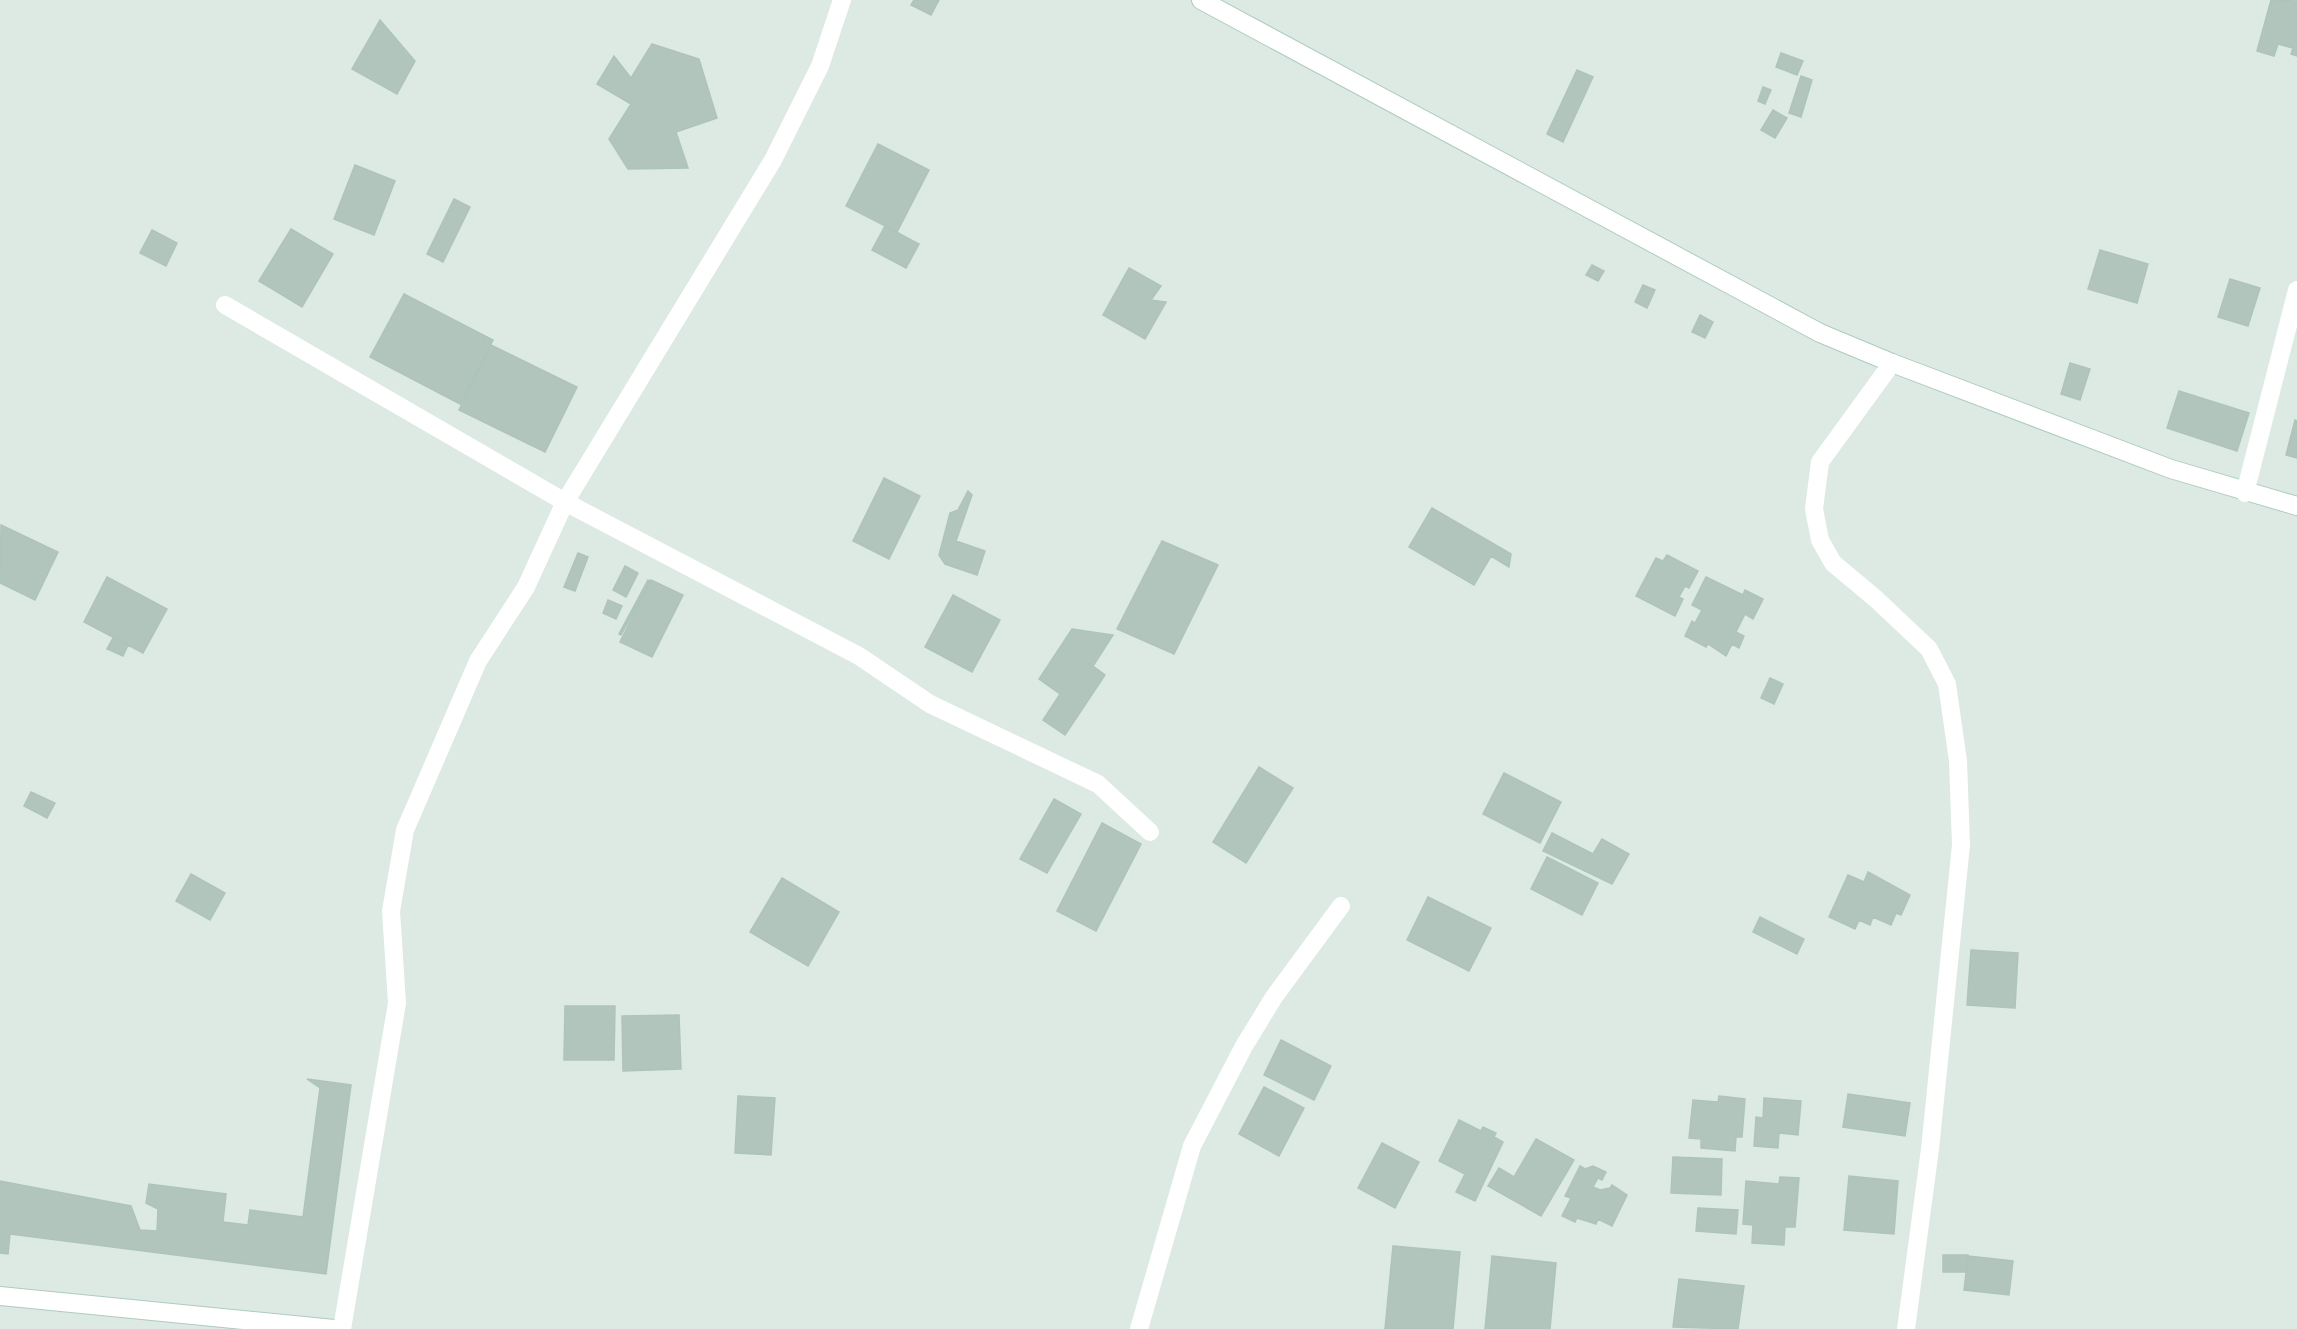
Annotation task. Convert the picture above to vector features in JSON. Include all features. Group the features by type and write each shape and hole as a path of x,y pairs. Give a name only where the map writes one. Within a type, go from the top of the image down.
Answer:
{"street":[{"path":"342,1329 397,1003 391,911 405,830 478,661 526,587 565,502 773,160 820,66 842,0"},
{"path":"1201,0 1820,333 1892,363 2171,469 2245,493 2297,506"},
{"path":"2245,493 2297,290"},
{"path":"225,305 565,502 859,656 930,704 1098,784 1150,832"},
{"path":"1892,363 1820,462 1814,509 1820,540 1833,563 1876,599 1929,650 1947,684 1958,760 1960,857 1931,1137 1906,1329"},
{"path":"1139,1329 1192,1146 1228,1076 1268,1007 1341,906"},
{"path":"0,1296 334,1329"}],"building":[{"path":"914,0 939,0 931,15 911,5"},
{"path":"2271,0 2297,1 2297,56 2291,54 2293,48 2278,44 2274,56 2257,51"},
{"path":"380,20 415,61 397,94 352,69"},
{"path":"652,44 699,59 717,118 676,132 688,168 628,169 609,139 631,104 597,84 614,56 631,78"},
{"path":"1781,53 1803,61 1797,75 1776,67"},
{"path":"1577,70 1593,77 1563,142 1547,134"},
{"path":"1801,76 1812,80 1801,117 1789,113"},
{"path":"1763,87 1771,90 1765,104 1758,101"},
{"path":"1773,110 1787,118 1775,138 1761,130"},
{"path":"878,144 929,170 897,232 846,206"},
{"path":"355,165 395,181 374,235 334,219"},
{"path":"454,199 470,207 443,262 427,254"},
{"path":"885,226 919,244 906,268 872,250"},
{"path":"291,229 333,254 302,307 259,281"},
{"path":"152,230 177,243 166,266 140,253"},
{"path":"2100,250 2148,264 2137,303 2088,289"},
{"path":"1592,265 1604,271 1598,281 1586,275"},
{"path":"1129,268 1161,286 1151,300 1166,302 1145,339 1103,315"},
{"path":"2230,279 2260,288 2248,326 2218,317"},
{"path":"1643,285 1655,290 1647,308 1635,302"},
{"path":"404,294 493,340 460,404 370,357"},
{"path":"1700,315 1713,322 1705,338 1692,332"},
{"path":"491,345 577,387 545,452 459,410"},
{"path":"2070,363 2090,369 2080,400 2061,394"},
{"path":"2179,391 2249,413 2237,451 2167,428"},
{"path":"2295,420 2297,421 2297,458 2286,455"},
{"path":"884,478 920,496 889,559 853,541"},
{"path":"968,491 972,495 956,541 985,551 977,575 945,564 939,555 950,513 958,510"},
{"path":"1432,508 1511,554 1509,567 1491,556 1474,585 1409,547"},
{"path":"1,525 58,552 35,600 0,583"},
{"path":"1162,541 1218,565 1174,654 1117,629"},
{"path":"578,553 588,557 575,591 564,587"},
{"path":"1667,555 1698,571 1689,588 1685,586 1679,597 1683,599 1675,616 1636,596 1656,558 1663,561"},
{"path":"625,566 638,573 626,597 613,590"},
{"path":"107,577 167,609 143,653 84,622"},
{"path":"1706,577 1743,595 1745,590 1763,599 1753,619 1745,614 1736,632 1744,636 1739,648 1732,644 1726,656 1708,644 1706,647 1685,636 1692,621 1695,623 1702,610 1692,605"},
{"path":"648,580 650,581 621,635 619,634"},
{"path":"651,580 683,595 652,657 620,642"},
{"path":"953,595 1000,620 972,672 925,647"},
{"path":"608,600 622,606 616,619 603,613"},
{"path":"1072,629 1113,635 1093,666 1105,675 1065,735 1043,720 1060,694 1039,679"},
{"path":"113,638 128,645 123,656 107,649"},
{"path":"1770,678 1783,684 1774,704 1761,698"},
{"path":"1259,767 1293,788 1246,863 1213,842"},
{"path":"1504,773 1561,802 1540,843 1483,814"},
{"path":"31,792 55,803 47,818 24,806"},
{"path":"1054,799 1081,814 1047,873 1020,859"},
{"path":"1102,823 1141,844 1096,931 1057,911"},
{"path":"1552,833 1593,854 1602,839 1629,854 1612,884 1543,851"},
{"path":"1547,857 1598,883 1582,915 1531,889"},
{"path":"1868,872 1910,895 1901,915 1896,913 1891,925 1873,917 1870,925 1859,920 1855,929 1829,917 1848,875 1864,882"},
{"path":"191,874 225,893 210,920 176,901"},
{"path":"782,878 839,912 808,966 750,932"},
{"path":"1428,897 1491,928 1469,971 1407,940"},
{"path":"1760,917 1804,939 1797,954 1753,932"},
{"path":"1971,950 2018,953 2015,1008 1967,1005"},
{"path":"565,1006 615,1006 614,1060 564,1060"},
{"path":"679,1015 681,1069 623,1071 622,1016"},
{"path":"1281,1040 1331,1066 1314,1100 1264,1075"},
{"path":"1281,1040 1331,1066 1314,1100 1264,1075"},
{"path":"307,1079 351,1085 326,1274 10,1234 8,1254 0,1253 0,1181 131,1206 140,1230 157,1231 158,1209 146,1203 149,1184 226,1194 223,1222 248,1225 250,1210 303,1217 320,1088"},
{"path":"1264,1087 1304,1108 1279,1156 1239,1134"},
{"path":"1848,1094 1910,1103 1905,1136 1843,1127"},
{"path":"738,1096 775,1098 771,1155 735,1153"},
{"path":"1719,1096 1745,1099 1742,1137 1736,1137 1735,1151 1701,1148 1701,1139 1689,1138 1693,1100 1718,1102"},
{"path":"1764,1098 1801,1101 1798,1135 1779,1133 1778,1148 1754,1146 1756,1117 1763,1118"},
{"path":"1459,1120 1481,1131 1483,1127 1496,1133 1494,1137 1503,1142 1475,1201 1456,1192 1465,1174 1439,1161"},
{"path":"1536,1139 1574,1160 1541,1216 1488,1186 1499,1168 1514,1177"},
{"path":"1382,1143 1419,1162 1395,1208 1358,1188"},
{"path":"1673,1157 1722,1159 1721,1195 1671,1193"},
{"path":"1580,1166 1585,1169 1593,1166 1606,1172 1602,1180 1598,1178 1593,1187 1600,1190 1610,1188 1612,1185 1627,1195 1612,1226 1598,1219 1596,1224 1577,1218 1575,1222 1562,1216 1571,1198 1565,1196"},
{"path":"1849,1176 1898,1181 1894,1234 1844,1230"},
{"path":"1780,1177 1799,1178 1795,1227 1785,1227 1784,1245 1752,1243 1753,1225 1743,1224 1746,1181 1779,1184"},
{"path":"1698,1208 1738,1210 1736,1234 1696,1231"},
{"path":"1393,1246 1460,1252 1453,1329 1385,1329"},
{"path":"1943,1255 1968,1255 1968,1272 1943,1272"},
{"path":"1492,1256 1556,1263 1550,1329 1485,1329"},
{"path":"1968,1256 2013,1261 2009,1295 1964,1290"},
{"path":"1679,1279 1744,1286 1738,1329 1673,1327"}]}
